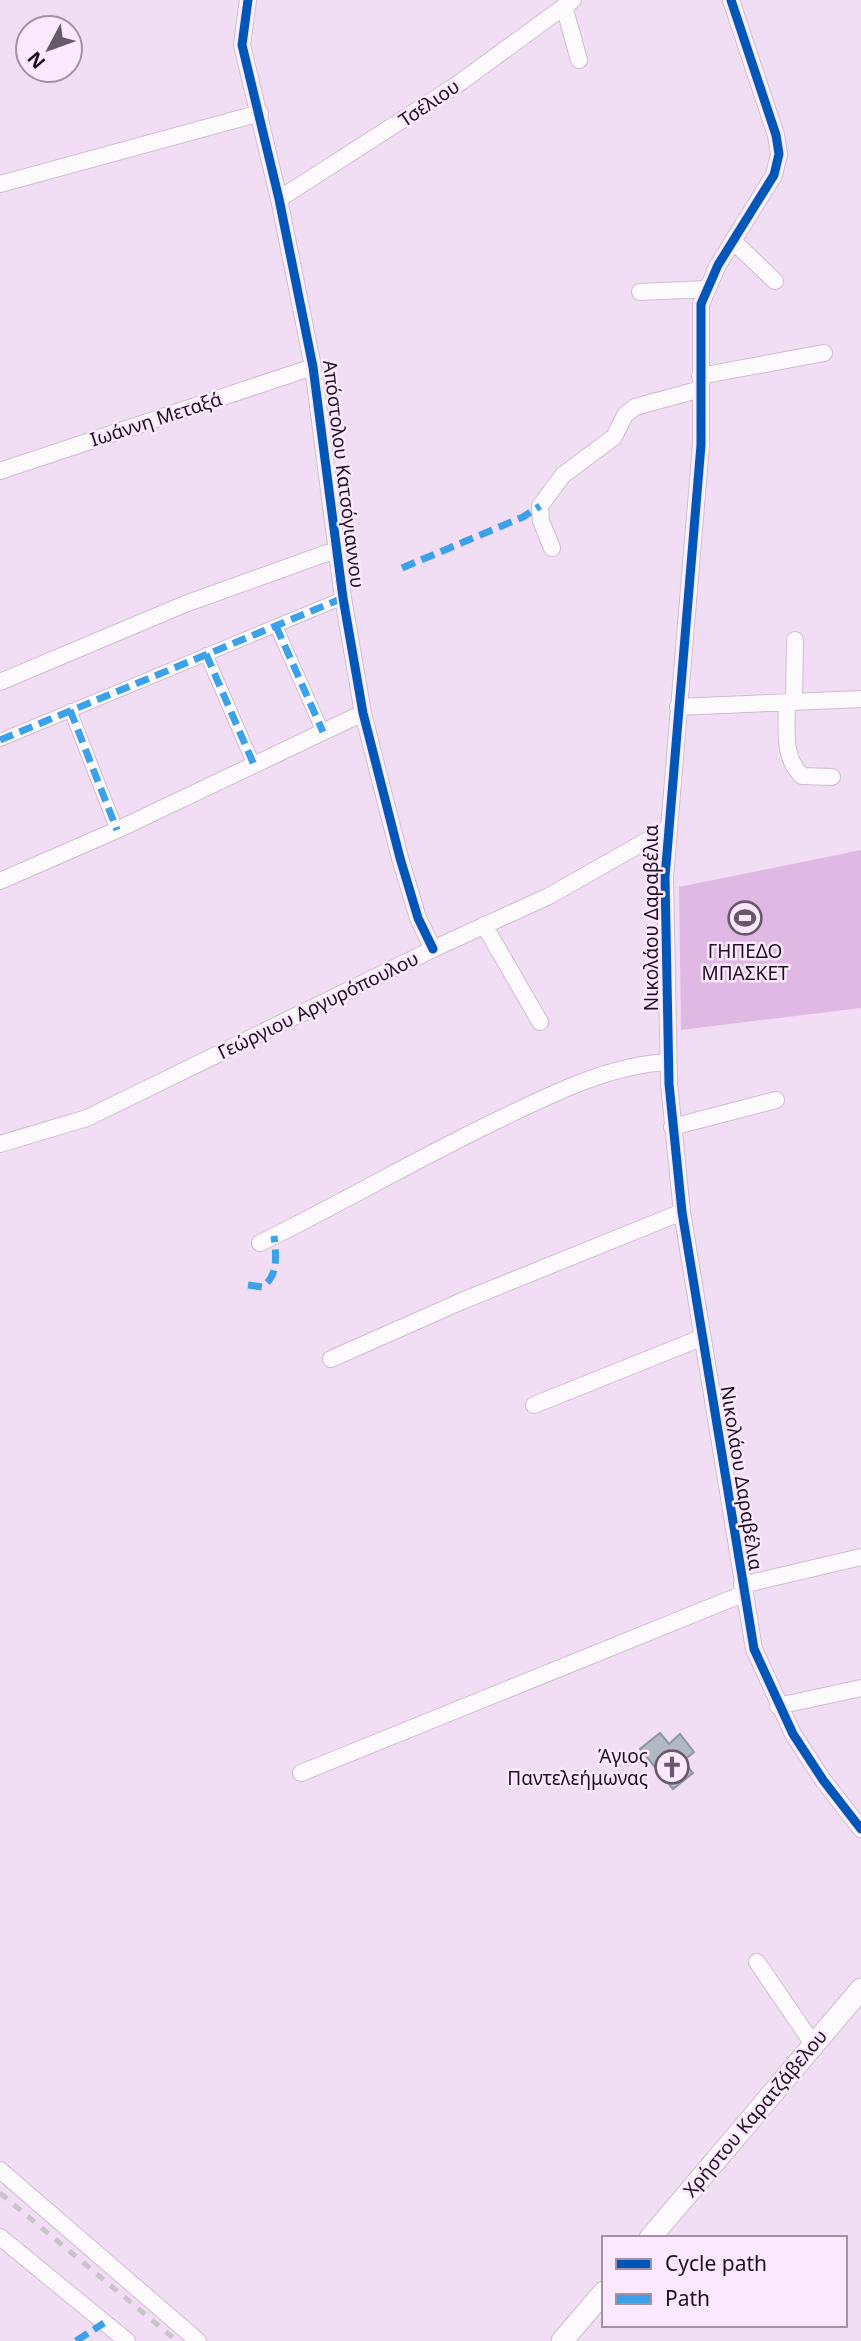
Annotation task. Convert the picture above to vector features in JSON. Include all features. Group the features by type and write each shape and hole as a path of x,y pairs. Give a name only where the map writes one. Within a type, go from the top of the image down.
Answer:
{"street":[{"name":"Απόστολου Κατσόγιαννου","path":"248,0 242,45 279,199 313,367 343,598 363,713 400,858 418,918 433,948"},
{"name":"Νικολάου Δαραβέλια","path":"731,0 776,135 779,154 769,185 706,289 701,304 701,445 665,877 668,1062 672,1128 701,1338 754,1649 778,1706 823,1780 861,1829"},
{"path":"568,3 579,60"},
{"name":"Τσέλιου","path":"279,199 458,84 568,3"},
{"path":"0,184 260,113"},
{"path":"734,242 775,281"},
{"path":"640,292 706,289"},
{"path":"552,548 541,521 540,506 547,491 562,475 614,438 625,415 635,407 701,382 824,353"},
{"name":"Ιωάννη Μεταξά","path":"0,471 313,367"},
{"path":"0,682 185,604 338,549"},
{"path":"0,740 343,598"},
{"path":"276,626 323,732"},
{"path":"795,640 788,751 793,768 802,776 832,777"},
{"path":"206,654 254,765"},
{"path":"678,707 861,699"},
{"path":"70,710 117,830"},
{"path":"0,881 117,830 363,713"},
{"name":"Γεώργιου Αργυρόπουλου","path":"0,1144 87,1118 433,948 549,896 667,830"},
{"path":"484,925 540,1022"},
{"path":"260,1243 426,1155 579,1083 617,1071 668,1062"},
{"path":"672,1128 776,1100"},
{"path":"331,1359 461,1301 682,1212"},
{"path":"534,1405 701,1338"},
{"path":"301,1773 743,1590 861,1557"},
{"path":"778,1706 861,1688"},
{"path":"757,1962 813,2044"},
{"name":"Χρήστου Καρατζάβελου","path":"652,2236 861,1989"},
{"path":"0,2170 198,2341"},
{"path":"0,2237 127,2341"},
{"path":"562,2341 602,2294"}],"shaded area":[{"path":"861,850 861,1008 681,1030 679,887"}],"building":[{"name":"Άγιος Παντελεήμωνας","path":"660,1733 669,1744 680,1734 694,1752 683,1761 693,1773 673,1789 640,1749"}],"railway":[{"path":"0,2193 177,2341"}],"marked path":[{"path":"402,568 523,517 540,506"},
{"path":"0,740 343,598"},
{"path":"276,626 323,732"},
{"path":"206,654 254,765"},
{"path":"70,710 117,830"},
{"path":"248,1285 262,1287 271,1277 275,1264 274,1236"},
{"path":"76,2341 104,2323"}],"cycle path":[{"path":"248,0 242,45 279,199 313,367 343,598 363,713 400,858 418,918 433,949"},
{"path":"731,0 776,135 779,154 774,175 718,265 701,304 701,445 665,877 669,1084 682,1212 754,1649 793,1734 823,1780 861,1829"}],"place":[{"name":"ΓΗΠΕΔΟ ΜΠΑΣΚΕΤ","path":"745,918"},
{"name":"Άγιος Παντελεήμωνας","path":"672,1767"}]}
